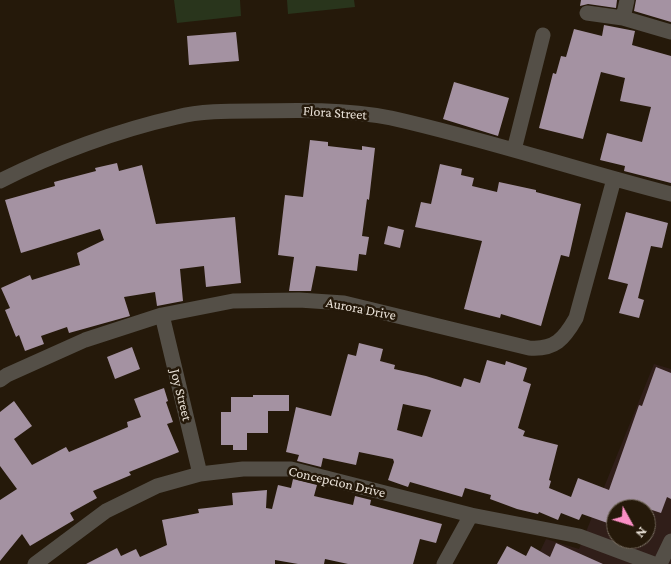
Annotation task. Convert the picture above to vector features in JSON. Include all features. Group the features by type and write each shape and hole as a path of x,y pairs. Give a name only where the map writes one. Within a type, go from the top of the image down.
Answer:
{"street":[{"path":"623,18 628,0"},
{"path":"587,12 623,18 671,32"},
{"path":"514,150 543,35"},
{"name":"Flora Street","path":"0,181 34,164 130,129 179,116 230,111 344,111 390,118 671,194"},
{"name":"Aurora Drive","path":"2,372 85,340 162,315 233,301 299,300 344,303 529,348 543,349 566,335 576,318 614,179"},
{"name":"Joy Street","path":"162,315 200,474"},
{"name":"Concepcion Drive","path":"35,564 106,511 156,486 200,474 243,469 291,469 471,515 579,536 654,564"},
{"path":"444,564 471,515"},
{"path":"660,564 671,541"}],"shaded area":[{"path":"654,364 671,369 671,564 534,564 546,539 579,549"}],"green space":[{"path":"174,0 240,0 241,16 177,23"},
{"path":"287,0 354,0 355,7 288,14"}],"building":[{"path":"581,0 617,0 616,8 588,4 580,6"},
{"path":"636,0 671,0 671,22 634,11"},
{"path":"604,25 635,31 632,45 671,56 671,183 624,171 625,166 600,160 607,133 642,142 651,107 620,101 625,78 601,72 583,139 539,128 553,73 556,74 561,56 566,57 574,29 602,36"},
{"path":"236,32 239,61 189,65 187,36"},
{"path":"454,82 509,98 498,136 443,119"},
{"path":"310,140 328,142 328,146 362,150 362,146 375,148 369,200 367,199 362,236 369,237 366,255 359,254 357,271 316,266 311,291 289,291 294,257 278,255 285,195 303,197"},
{"path":"117,163 119,171 142,165 156,224 235,217 241,283 206,287 204,266 180,269 183,301 157,306 155,292 124,297 130,316 69,333 67,327 41,336 44,344 25,351 19,335 16,337 5,310 10,308 1,288 30,275 32,280 80,265 77,253 104,240 100,229 21,253 5,200 55,186 54,182 96,171 95,168"},
{"path":"440,164 462,169 461,175 474,178 472,186 497,192 499,182 536,190 536,192 581,204 569,257 561,255 541,326 501,314 500,318 464,309 482,241 415,227 421,202 431,204"},
{"path":"626,212 668,223 662,248 651,246 638,298 644,300 639,318 619,313 628,284 608,279"},
{"path":"388,226 404,230 400,248 384,244"},
{"path":"359,343 383,349 380,361 395,365 394,369 426,376 461,387 464,378 480,383 487,360 505,365 506,361 527,368 523,381 531,384 518,428 525,431 523,436 558,445 549,480 551,481 549,488 571,497 578,478 609,490 639,405 642,406 656,367 671,373 671,499 667,497 661,513 656,511 656,499 606,499 606,522 582,514 579,520 561,513 558,520 539,512 538,514 517,509 490,499 491,495 465,488 462,497 410,482 408,487 388,480 394,462 393,459 359,452 356,465 323,458 321,467 297,461 299,455 286,452 296,407 331,416 348,354 356,356","holes":["403,404 431,410 422,437 397,430"]},
{"path":"132,347 140,369 115,379 107,357"},
{"path":"164,388 168,401 166,402 173,422 167,424 179,452 129,472 131,475 93,491 97,498 70,513 74,520 30,546 22,534 0,561 0,500 17,489 0,466 0,412 14,401 32,426 14,439 32,465 66,447 69,452 128,427 127,422 141,417 134,399"},
{"path":"253,395 289,395 289,411 268,411 268,433 247,433 247,450 233,450 233,445 221,445 221,412 231,412 231,397 253,397"},
{"path":"293,479 317,485 314,496 353,505 355,496 371,500 370,505 442,524 436,543 420,539 413,564 348,564 325,559 324,564 298,564 275,560 275,564 86,564 117,548 121,556 136,549 140,557 167,545 162,520 199,513 198,509 233,505 232,493 267,490 266,508 272,509 278,485 291,488"},
{"path":"556,543 603,564 497,564 507,546 526,556 531,546 550,557"}]}
